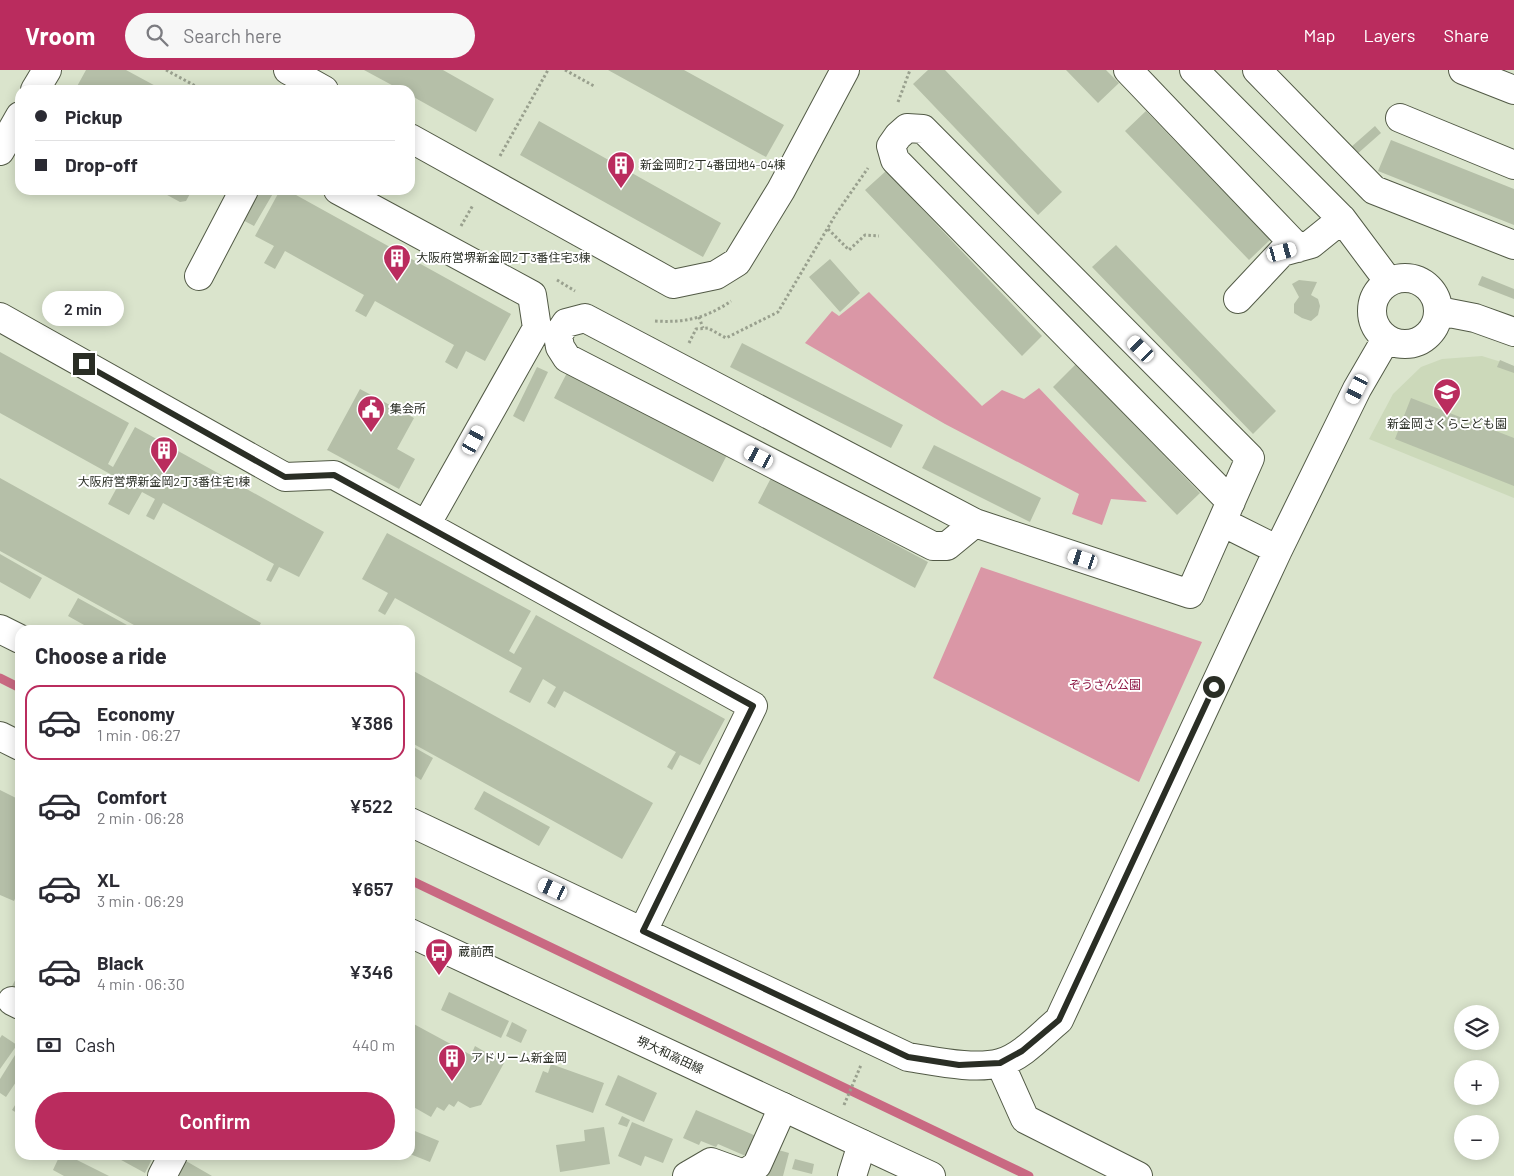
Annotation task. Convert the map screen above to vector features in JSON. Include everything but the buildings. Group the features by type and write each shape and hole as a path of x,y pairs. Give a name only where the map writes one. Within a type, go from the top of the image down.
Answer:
{"street":[{"path":"38,85 47,70"},
{"path":"288,70 315,85"},
{"path":"415,141 674,284 716,275 737,262 781,190 845,70"},
{"path":"1128,70 1298,248"},
{"path":"1257,70 1374,190 1514,245"},
{"path":"1463,70 1514,90"},
{"path":"1200,72 1342,219 1389,282"},
{"path":"1400,118 1514,165"},
{"path":"0,150 15,124"},
{"path":"975,523 947,546 934,546 567,358 560,347 558,335 566,323 585,318 975,523 1190,594 1226,512 1250,458 924,129 907,128 898,136 891,146 895,160 1226,512 1278,550"},
{"path":"199,276 241,195"},
{"path":"347,195 532,296 537,328 426,525"},
{"path":"1238,299 1282,252 1310,244 1342,219"},
{"path":"1400,278 1411,278 1422,282 1436,300 1438,321 1433,331 1421,341 1406,345 1386,338 1378,331 1373,321 1374,299 1380,289 1389,282 1400,278"},
{"path":"1438,311 1475,318 1514,332"},
{"path":"0,318 285,477 334,475 753,706 643,931"},
{"path":"415,824 908,1057 959,1065 1000,1063 1022,1051 1059,1020 1278,550 1357,389 1386,338"},
{"path":"0,629 15,636"},
{"path":"0,736 15,744"},
{"name":"堺大和高田線","path":"415,935 931,1176"},
{"path":"1000,1063 1025,1119 1138,1176"},
{"path":"687,1176 711,1162 744,1174 756,1165 782,1107"},
{"path":"852,1176 862,1144"},
{"path":"162,1176 170,1160"}],"path":[{"path":"166,70 194,85"},
{"path":"452,224 460,228 548,70"},
{"path":"565,70 594,86"},
{"path":"678,367 696,329 708,328 726,338 778,312 828,229 879,152 893,153"},
{"path":"828,229 849,250 865,235 879,236"},
{"path":"552,278 577,292"},
{"path":"646,321 686,322 716,312 738,296"},
{"path":"699,317 703,328"},
{"path":"842,1110 859,1069"}],"shaded area":[{"name":"新金岡さくらこども園","path":"1482,356 1514,366 1514,498 1369,439 1393,394 1421,367 1442,359"}],"green space":[{"path":"869,292 982,406 1002,390 1024,399 1039,388 1147,502 1111,499 1102,525 1072,514 1079,494 945,424 805,343 832,311 839,316"},
{"name":"ぞうさん公園","path":"981,567 1202,642 1139,782 933,678"}],"waterway":[{"path":"0,678 15,686"},
{"path":"415,882 1029,1176"}],"place":[{"name":"新金岡町2丁4番団地4-04棟","path":"621,189"},
{"name":"大阪府営堺新金岡2丁3番住宅3棟","path":"397,282"},
{"name":"新金岡さくらこども園","path":"1447,416"},
{"name":"集会所","path":"371,433"},
{"name":"大阪府営堺新金岡2丁3番住宅1棟","path":"164,474"},
{"name":"蔵前西","path":"439,976"},
{"name":"アドリーム新金岡","path":"452,1082"}],"route":[{"path":"84,364 285,477 334,475 753,706 643,931 908,1057 959,1065 1000,1063 1022,1051 1059,1020 1214,687"}]}
